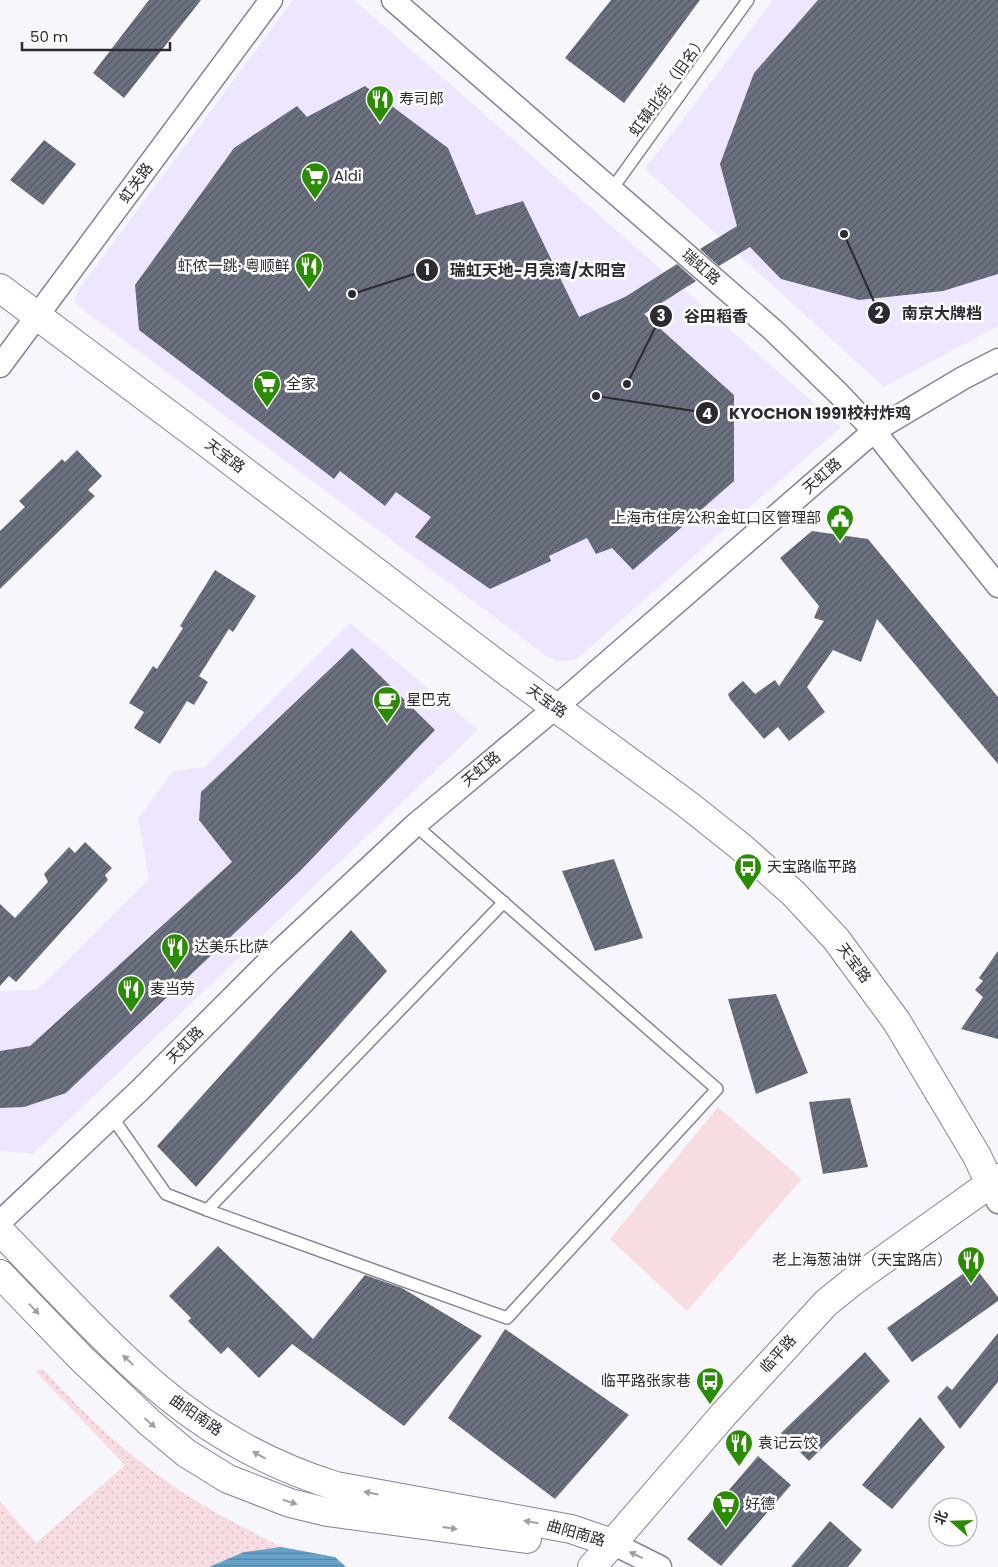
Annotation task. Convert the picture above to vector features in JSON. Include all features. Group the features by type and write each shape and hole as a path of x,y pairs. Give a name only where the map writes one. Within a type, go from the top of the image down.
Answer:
{"main road":[{"name":"天宝路","path":"0,288 555,708 715,826 793,893 830,932 897,1022 978,1156 995,1188"},
{"name":"临平路","path":"592,1567 724,1414 826,1303 852,1282 995,1188"},
{"name":"曲阳南路","path":"0,1231 114,1347 159,1389 208,1425 260,1456 304,1476 336,1486 572,1529 612,1543"},
{"name":"曲阳南路","path":"0,1274 82,1359 149,1422 186,1453 228,1479 290,1503 327,1512 556,1543 612,1543"}],"street":[{"name":"虹关路","path":"0,366 271,0"},
{"name":"瑞虹路","path":"394,0 774,330 874,431 998,586"},
{"name":"天虹路","path":"0,1222 112,1117 271,959 415,825 555,708 874,431 963,378 998,360"},
{"path":"612,1543 660,1567"}],"lane":[{"name":"虹镇北街（旧名）","path":"612,190 748,0"},
{"path":"112,1117 166,1194 507,1318 717,1089 415,825"},
{"path":"207,1210 504,902"}],"shaded area":[{"path":"293,0 354,0 841,427 578,658 557,661 548,657 78,306 75,299 76,293"},
{"path":"773,0 998,0 998,326 884,387 645,169"},
{"path":"350,623 478,730 33,1154 0,1151 0,991 37,990 149,879 138,818 173,771 205,767"},
{"path":"718,1107 802,1179 687,1311 610,1239"},
{"path":"40,1369 45,1371 111,1437 147,1467 185,1494 281,1547 244,1552 209,1567 0,1567 0,1501 36,1543 125,1465 35,1371"}],"water":[{"path":"281,1547 335,1557 346,1567 209,1567 244,1552"}],"building":[{"path":"149,0 201,0 124,98 93,73"},
{"path":"611,0 700,0 624,103 565,58"},
{"path":"818,0 998,0 998,274 943,291 859,300 781,279 750,247 719,266 700,249 737,226 720,164 754,73"},
{"path":"365,86 448,148 476,215 523,201 579,317 625,297 677,264 696,281 644,314 734,395 734,481 633,570 612,548 596,554 587,538 549,556 551,561 490,589 415,537 431,517 396,492 385,506 340,471 334,479 139,330 135,285 234,148 297,106 307,117"},
{"path":"44,140 76,164 43,205 10,180"},
{"path":"77,450 102,476 88,490 95,496 0,589 0,531 25,507 19,501 62,459 65,462"},
{"path":"812,531 868,539 998,697 998,764 877,619 861,662 833,650 807,687 825,712 789,741 778,727 764,739 730,699 728,694 743,681 755,694 775,680 779,686 824,621 814,618 819,606 780,558"},
{"path":"215,570 256,596 233,632 229,629 199,676 208,682 194,705 187,701 160,744 134,728 144,712 129,703 153,666 157,669 183,628 180,626"},
{"path":"352,648 435,730 299,872 66,1093 24,1107 0,1108 0,1051 30,1046 232,862 199,820 201,792"},
{"path":"85,842 112,868 105,875 108,880 16,982 9,976 0,986 0,904 15,918 48,882 44,874 69,847 75,853"},
{"path":"614,859 643,938 595,951 562,871"},
{"path":"351,930 387,971 196,1187 157,1146"},
{"path":"998,951 998,1039 961,1029 983,997 975,990 983,981 979,978"},
{"path":"776,994 808,1073 756,1094 728,999"},
{"path":"850,1098 868,1167 823,1174 809,1102"},
{"path":"218,1246 313,1339 365,1275 402,1288 482,1336 404,1426 292,1344 259,1378 228,1347 221,1354 188,1321 191,1318 169,1296"},
{"path":"974,1266 998,1297 998,1301 912,1362 887,1328"},
{"path":"505,1329 629,1415 555,1499 448,1418"},
{"path":"998,1333 998,1382 960,1429 937,1397 947,1386 952,1390"},
{"path":"865,1352 890,1381 809,1461 781,1433"},
{"path":"920,1417 945,1447 892,1509 862,1485"},
{"path":"758,1456 791,1485 721,1566 687,1539"},
{"path":"830,1521 862,1550 848,1567 791,1567"}],"place":[{"name":"寿司郎","path":"380,123"},
{"name":"Aldi","path":"315,200"},
{"name":"南京大牌档","path":"844,234"},
{"name":"虾侬一跳· 粤顺鲜","path":"309,290"},
{"name":"瑞虹天地-月亮湾/太阳宫","path":"352,294"},
{"name":"谷田稻香","path":"627,384"},
{"name":"KYOCHON 1991校村炸鸡","path":"596,396"},
{"name":"全家","path":"267,408"},
{"name":"上海市住房公积金虹口区管理部","path":"840,542"},
{"name":"星巴克","path":"387,724"},
{"name":"天宝路临平路","path":"748,891"},
{"name":"达美乐比萨","path":"175,971"},
{"name":"麦当劳","path":"131,1013"},
{"name":"老上海葱油饼（天宝路店）","path":"971,1284"},
{"name":"临平路张家巷","path":"710,1405"},
{"name":"袁记云饺","path":"739,1467"},
{"name":"好德","path":"726,1528"}]}
